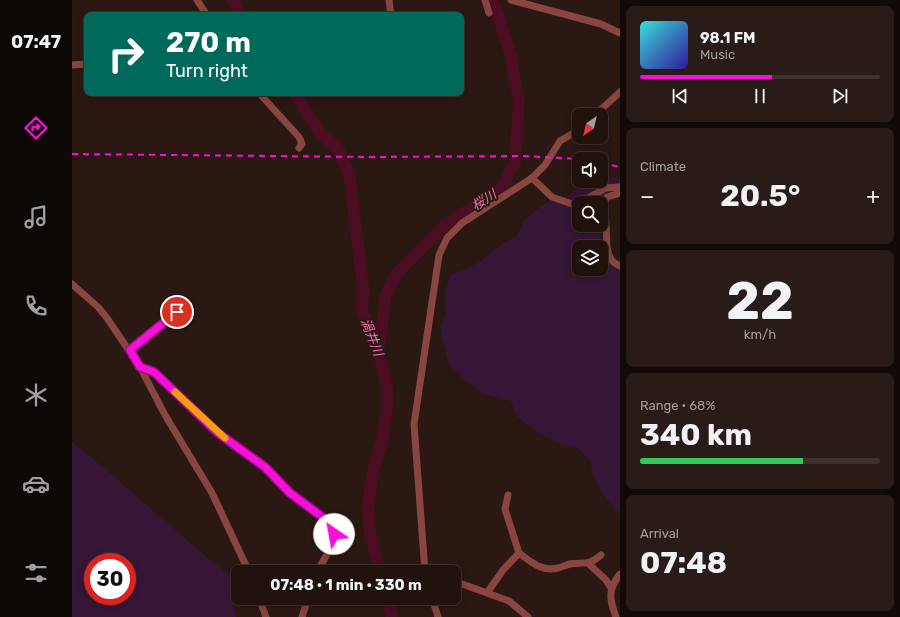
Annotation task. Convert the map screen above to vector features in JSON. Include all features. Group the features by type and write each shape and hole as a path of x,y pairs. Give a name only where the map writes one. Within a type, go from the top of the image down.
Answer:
{"street":[{"path":"197,0 205,12"},
{"path":"389,0 391,12"},
{"path":"485,0 489,13"},
{"path":"511,0 601,24 620,33"},
{"path":"72,65 84,64"},
{"path":"603,108 620,92"},
{"path":"262,96 299,137 302,144 298,148"},
{"path":"424,565 414,424 430,321 437,260 447,238 462,223 532,178 545,165 560,141 572,134"},
{"path":"532,178 552,197 572,204 577,204 606,188 620,187"},
{"path":"620,193 607,197 602,208 605,213 607,224 608,252 613,262 620,266"},
{"path":"72,284 98,307 130,350 165,415 212,493 246,565"},
{"path":"130,350 177,312"},
{"path":"140,367 154,372 218,433 265,467 290,493 329,522 333,527 333,540 320,565"},
{"path":"508,495 505,509 519,553 535,565 546,569 558,568 570,564 589,564 601,555"},
{"path":"487,592 503,570 519,553"},
{"path":"589,564 606,580 611,588 612,602 616,617"},
{"path":"611,588 620,574"},
{"path":"461,583 487,592 512,603 528,617"},
{"path":"262,605 266,617"},
{"path":"302,617 306,605"},
{"path":"434,605 438,617"}],"shaded area":[{"path":"608,176 620,178 620,197 614,196 609,200 608,217 608,196 572,196 572,232 601,232 600,240 572,240 572,276 608,276 608,260 614,267 620,270 620,514 601,492 593,475 590,460 577,447 563,446 544,436 517,417 511,401 484,394 466,381 449,364 442,338 441,327 446,311 445,291 451,275 480,262 503,243 517,236 525,219 550,200 560,199 580,188 608,188"},
{"path":"72,442 230,576 231,605 234,605 236,617 72,617"}],"waterway":[{"name":"渦井川","path":"233,0 240,12"},
{"name":"桜川","path":"379,347 386,294 399,271 445,225 502,188 515,162 519,102 511,57 493,0"},
{"name":"渦井川","path":"296,96 318,130 339,151 349,174 364,295 361,308 378,348 387,387 387,408 383,437 373,471 368,505 369,528 378,565"},
{"name":"渦井川","path":"389,605 392,617"}],"railway":[{"path":"72,154 372,157 523,156 572,159"},
{"path":"608,164 620,167"}],"slow traffic":[{"path":"175,392 197,414 225,438"}],"route":[{"path":"177,312 130,350 140,367 145,367 154,372 218,433 265,467 290,493 329,522 333,527 334,534"}]}
